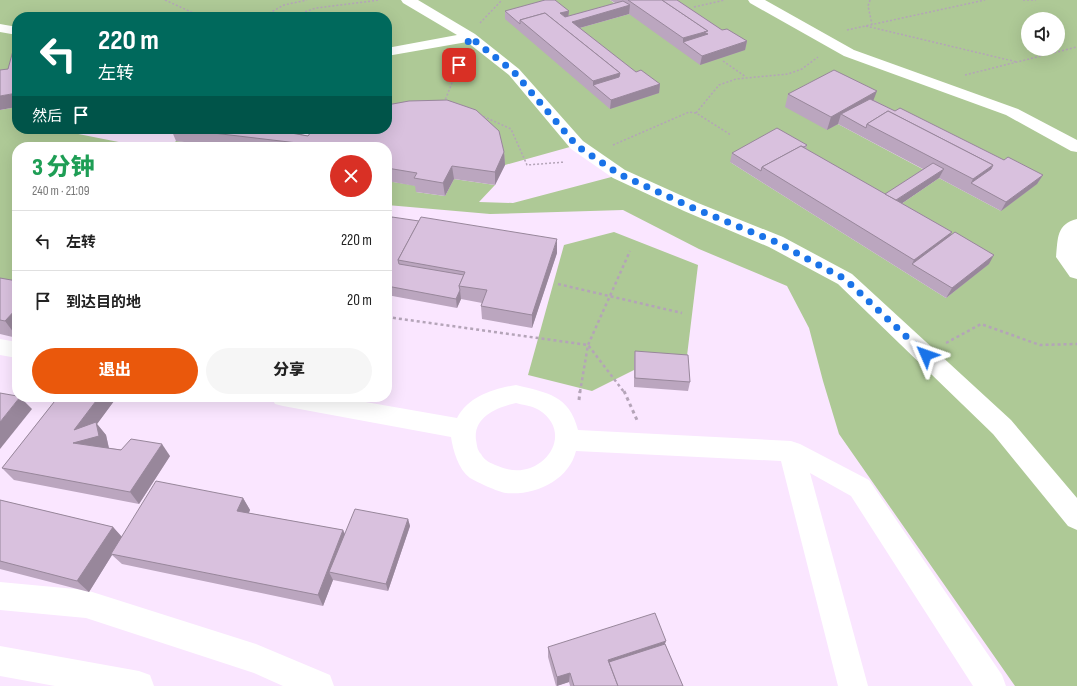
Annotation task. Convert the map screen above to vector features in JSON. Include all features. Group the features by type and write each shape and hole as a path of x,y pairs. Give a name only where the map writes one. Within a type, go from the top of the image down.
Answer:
{"street":[{"path":"408,0 470,37 514,72 577,146 619,174 691,207 776,242 845,279 1002,427 1077,518"},
{"path":"755,0 849,53 1012,112 1077,147"},
{"path":"0,28 12,30"},
{"path":"392,51 470,37"},
{"path":"1077,225 1069,231 1066,256 1077,272"},
{"path":"0,347 12,349"},
{"path":"523,395 543,400 554,407 562,417 567,428 568,440 566,453 558,464 548,473 534,479 518,482 502,481 487,475 475,466 467,454 464,442 465,429 470,418 478,408 502,396 523,395"},
{"path":"311,402 465,429"},
{"path":"568,440 791,451 860,488 991,686"},
{"path":"791,451 853,686"},
{"path":"0,596 86,604 256,659 319,686"},
{"path":"0,661 139,686"}],"path":[{"path":"165,0 191,12"},
{"path":"284,0 284,5"},
{"path":"271,12 284,5 307,0"},
{"path":"304,12 316,8 380,0"},
{"path":"442,106 470,37 483,19 502,0"},
{"path":"694,7 725,0"},
{"path":"870,0 868,6 872,24"},
{"path":"819,37 985,0"},
{"path":"1023,0 1036,0"},
{"path":"866,26 1018,62"},
{"path":"696,113 719,85 746,77 788,74 802,69 834,45"},
{"path":"946,87 968,73 1077,47"},
{"path":"723,61 746,77"},
{"path":"472,112 480,113 511,128 527,166 594,157 689,112 696,113 731,135"},
{"path":"568,440 582,391 588,345 630,251"},
{"path":"558,284 682,313"},
{"path":"392,318 588,345 623,389 648,444"},
{"path":"926,355 981,324 1040,345 1077,344"}],"green space":[{"path":"0,0 610,0 623,9 572,30 629,14 663,0 1077,0 1077,686 1015,686 839,434 809,328 787,286 699,249 623,210 490,214 392,205 392,182 419,186 416,192 445,196 454,179 495,185 479,202 513,203 619,175 577,145 505,165 392,120 392,12 12,12 12,79 0,90","holes":["896,117 1001,211 939,178 888,213 988,264 946,298 730,162 877,206 928,172 838,124"]},
{"path":"12,108 12,134 78,134 119,142 12,142 12,287 0,285 0,110"},
{"path":"614,232 698,265 686,364 634,370 592,391 528,375 564,245"}],"building":[{"path":"545,0 555,0 569,11 560,13 565,17 623,1 630,5 572,22 636,72 641,70 660,84 611,100 593,85 619,77 620,73 545,13 520,20 520,24 505,11"},
{"path":"628,0 662,0 708,31 683,38"},
{"path":"662,0 677,0 722,30 727,29 747,41 702,56 683,42 708,34 704,32 708,31"},
{"path":"545,13 620,73 593,81 520,20"},
{"path":"12,54 12,94 0,96 0,70 8,69"},
{"path":"834,70 877,91 831,117 788,94"},
{"path":"870,99 895,111 900,108 1004,160 1008,157 1043,175 1006,202 971,183 991,169 993,165 888,111 867,124 866,128 841,114"},
{"path":"447,100 476,110 499,131 504,152 495,172 452,166 443,183 414,178 417,173 392,169 392,142 289,142 221,134 297,134 308,136 309,134 392,134 392,104 409,101"},
{"path":"888,111 993,165 973,179 867,124"},
{"path":"777,128 807,145 804,147 801,146 762,167 761,171 732,153"},
{"path":"801,146 952,232 914,260 762,167"},
{"path":"933,163 944,169 896,200 885,194"},
{"path":"392,217 419,221 398,260 399,264 464,275 459,286 460,290 456,299 392,287"},
{"path":"421,217 557,239 532,315 481,306 487,290 459,286 465,272 398,260"},
{"path":"955,232 994,255 952,288 912,264"},
{"path":"0,278 12,280 12,313 5,321 0,320"},
{"path":"635,351 688,355 690,382 635,378"},
{"path":"0,393 12,395 12,402 16,402 0,422"},
{"path":"54,402 95,402 74,430 96,422 99,436 73,443 121,450 131,439 162,444 130,492 2,468"},
{"path":"156,481 243,498 237,511 343,530 318,595 111,554"},
{"path":"0,500 113,527 77,581 0,561"},
{"path":"355,509 408,519 386,584 329,572"},
{"path":"655,613 666,641 608,660 618,686 574,686 570,673 557,677 548,647"},
{"path":"665,644 683,686 618,686 609,662"}],"route":[{"path":"459,65 470,37 514,72 577,146 619,174 691,207 776,242 845,279 926,355"}]}
